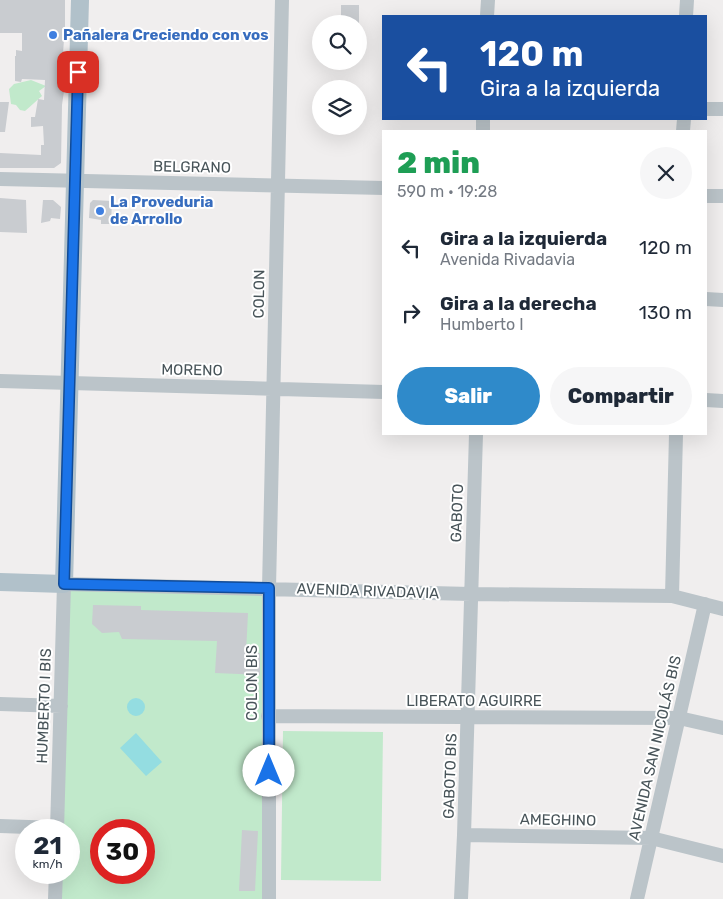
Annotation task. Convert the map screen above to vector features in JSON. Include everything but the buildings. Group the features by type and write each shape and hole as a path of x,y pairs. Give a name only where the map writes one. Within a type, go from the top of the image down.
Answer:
{"main road":[{"path":"64,584 80,0"},
{"name":"AVENIDA RIVADAVIA","path":"0,582 64,584"}],"street":[{"name":"COLON","path":"269,588 282,0"},
{"path":"487,15 488,0"},
{"path":"686,0 686,15"},
{"path":"707,108 723,109"},
{"name":"BELGRANO","path":"0,179 382,188"},
{"path":"707,196 723,196"},
{"path":"707,299 723,300"},
{"name":"MORENO","path":"0,381 382,392"},
{"path":"707,400 723,401"},
{"name":"GABOTO","path":"471,594 476,435"},
{"path":"672,596 676,435"},
{"name":"AVENIDA RIVADAVIA","path":"64,584 471,594 672,596 723,609"},
{"name":"HUMBERTO I BIS","path":"57,819 64,584"},
{"name":"COLON BIS","path":"269,588 269,899"},
{"name":"GABOTO BIS","path":"461,899 471,594"},
{"name":"AVENIDA SAN NICOLÁS BIS","path":"637,899 705,604"},
{"path":"0,704 61,706"},
{"name":"LIBERATO AGUIRRE","path":"268,716 679,718 723,728"},
{"path":"0,826 15,827"},
{"name":"AMEGHINO","path":"464,835 651,838 723,856"},
{"path":"55,899 56,884"}],"green space":[{"path":"31,80 46,86 39,91 42,96 25,111 20,110 16,105 11,104 9,89 14,84"},
{"path":"64,584 269,588 269,899 55,899 56,884 80,884 80,819 57,819"},
{"path":"283,731 383,732 381,881 281,880"}],"water":[{"path":"132,698 140,698 145,703 143,714 132,716 127,711 127,703"},
{"path":"136,733 162,762 146,776 120,748"}],"place":[{"name":"Pañalera Creciendo con vos","path":"53,35"},
{"name":"La Proveduria de Arrollo","path":"100,211"}],"route":[{"path":"78,72 64,584 269,588 269,771"}]}
